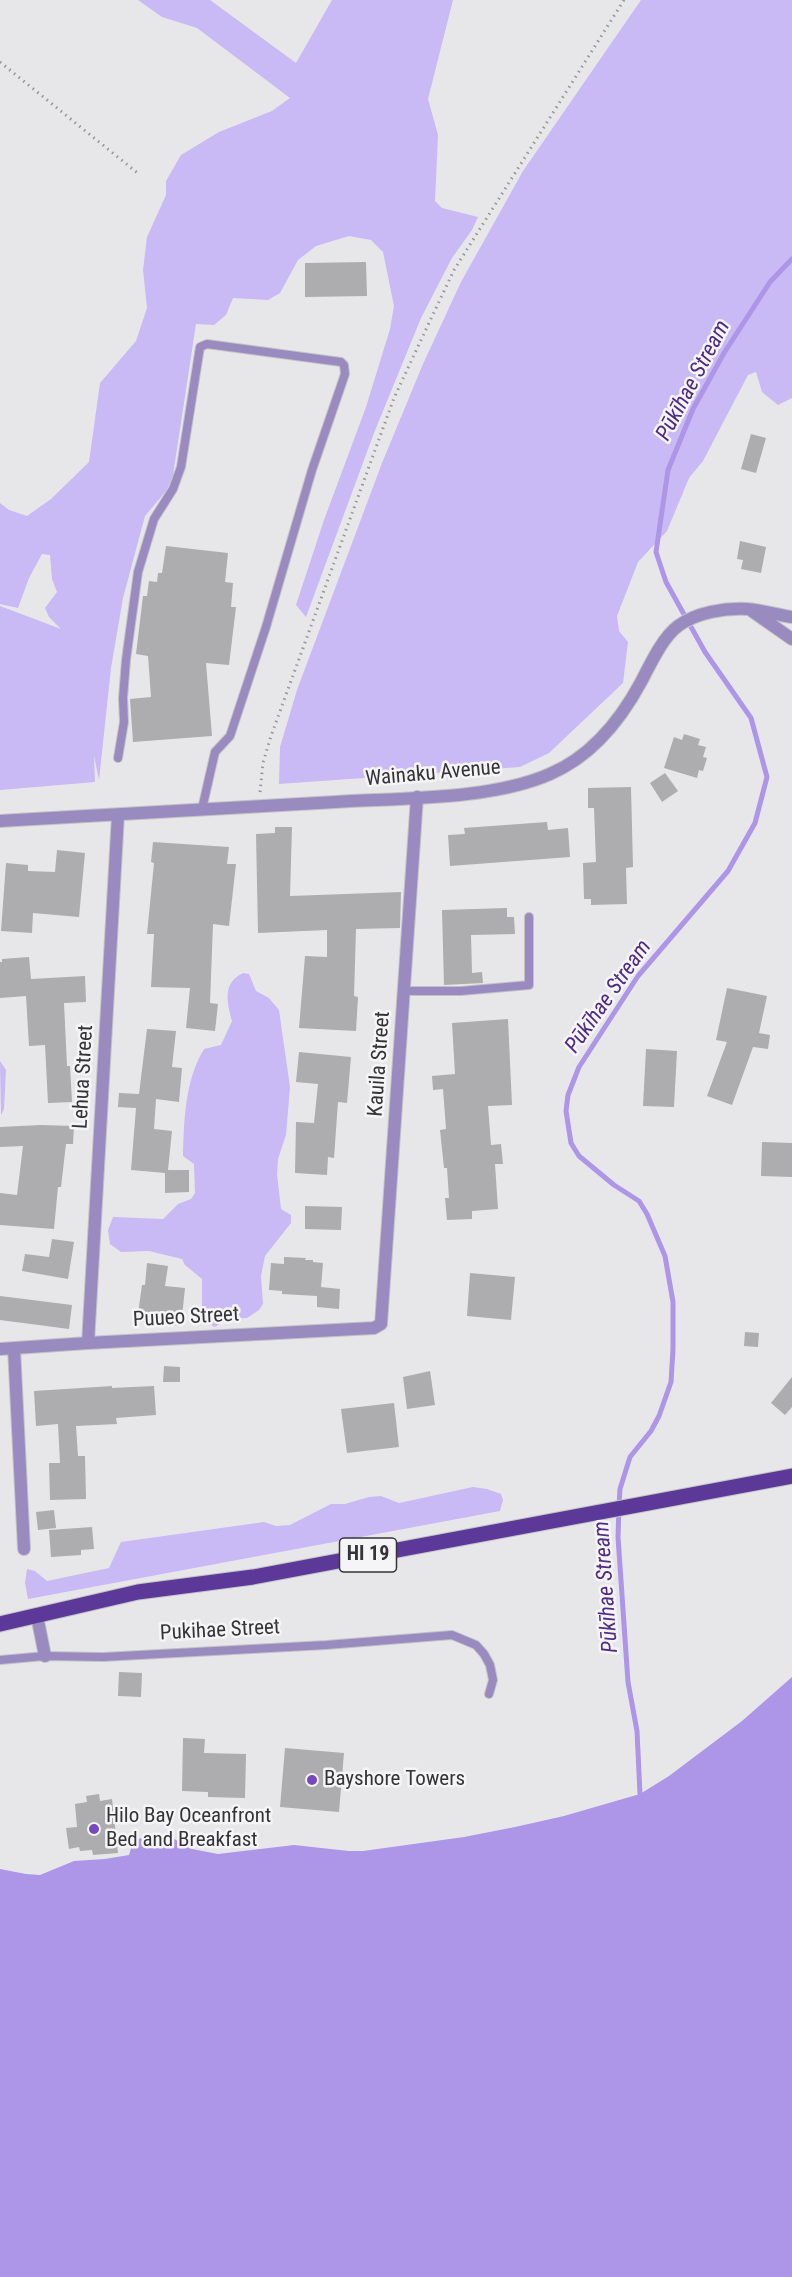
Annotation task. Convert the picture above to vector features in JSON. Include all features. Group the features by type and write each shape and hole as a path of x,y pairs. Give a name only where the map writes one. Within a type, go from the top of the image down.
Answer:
{"main road":[{"name":"HI 19","path":"0,1624 138,1592 253,1577 792,1476"}],"street":[{"name":"Wainaku Avenue","path":"0,821 417,797 493,791 527,783 569,765 589,750 624,711 655,655 676,627 693,618 719,611 749,609 792,617"},
{"path":"749,609 792,639"},
{"name":"Kauila Street","path":"374,1328 381,1324 383,1317 417,797"},
{"name":"Lehua Street","path":"88,1342 118,814"},
{"name":"Puueo Street","path":"0,1349 88,1342 374,1328"},
{"path":"14,1348 24,1549"},
{"path":"37,1616 45,1656"}],"lane":[{"path":"118,758 124,722 126,660 138,572 154,519 173,489 181,467 200,347 207,344 341,362 344,365 345,374 312,470 266,627 230,736 215,752 202,810"},
{"path":"404,991 461,991 529,985 529,917"},
{"name":"Pukihae Street","path":"0,1660 45,1656 104,1657 397,1641 452,1635 476,1645 484,1653 490,1665 493,1680 489,1694"}],"path":[{"path":"260,806 260,782 271,736 394,398 454,270 624,0"},
{"path":"0,62 140,175"}],"shaded area":[{"path":"138,0 210,0 296,63 332,0 453,0 428,99 438,135 435,201 442,208 478,217 472,230 452,258 421,318 374,433 306,617 296,605 324,520 366,407 390,329 394,306 383,252 371,240 349,236 316,246 298,260 280,293 268,300 233,298 226,315 214,325 196,324 173,475 167,490 145,516 123,598 111,668 99,780 94,756 95,782 0,790 0,606 61,629 49,617 45,608 57,592 52,579 50,555 42,554 29,578 18,608 0,604 0,503 9,510 27,516 51,499 89,462 100,383 136,341 147,308 143,270 147,237 166,195 166,181 181,155 219,132 272,111 290,98 197,28 162,17"},
{"path":"641,0 792,0 792,398 778,405 762,392 756,372 748,375 703,461 689,478 667,531 638,562 617,616 619,631 628,642 623,683 549,753 520,767 279,784 280,747 297,690 382,463 423,364 461,282 523,171"},
{"path":"243,973 249,974 256,991 269,998 279,1010 290,1087 286,1135 278,1159 277,1174 281,1209 291,1215 291,1223 265,1256 261,1276 263,1304 259,1310 247,1318 227,1319 215,1327 202,1321 202,1279 185,1265 182,1259 149,1251 121,1252 110,1244 108,1230 113,1217 163,1219 178,1204 191,1199 195,1193 194,1164 183,1156 189,1087 204,1049 221,1045 232,1021 228,1000 229,988 236,977"},
{"path":"0,1061 6,1070 4,1109 1,1115"},
{"path":"473,1487 501,1494 503,1500 500,1511 28,1599 25,1583 27,1569 35,1571 47,1581 109,1568 121,1542 264,1522 276,1526 290,1525 331,1504 345,1504 381,1496 399,1503"},
{"path":"792,1677 792,2277 0,2277 0,1869 40,1875 74,1861 129,1855 133,1841 155,1833 169,1836 192,1849 218,1854 294,1845 363,1851 464,1837 564,1816 640,1794 669,1776 742,1721"}],"building":[{"path":"366,262 367,296 305,297 305,263"},
{"path":"751,434 766,438 756,473 741,469"},
{"path":"740,541 766,547 761,573 741,569 743,560 737,559"},
{"path":"166,546 228,553 225,582 233,583 231,607 236,607 229,665 206,663 212,736 133,742 130,699 151,697 148,656 136,654 143,596 147,596 149,581 157,582 158,573 162,573"},
{"path":"684,734 700,739 698,745 706,747 703,757 707,758 703,771 699,770 697,778 664,768 674,737 682,740"},
{"path":"665,773 678,791 662,802 650,783"},
{"path":"631,787 633,867 626,868 627,904 591,905 591,899 584,899 583,863 596,862 594,808 588,808 588,788"},
{"path":"547,822 548,830 568,828 570,857 450,866 448,835 465,834 464,828"},
{"path":"275,827 292,827 290,896 401,892 400,928 356,929 354,996 358,997 356,1031 299,1028 305,956 327,957 327,930 258,933 256,834 275,833"},
{"path":"153,842 229,847 227,864 236,864 229,926 213,924 210,1003 218,1004 215,1031 186,1028 190,988 151,987 154,934 147,934 154,863 151,862"},
{"path":"57,850 85,853 79,917 33,913 32,933 1,931 6,863 28,865 28,871 55,872"},
{"path":"507,908 507,917 514,917 515,934 471,935 472,973 482,972 483,983 444,985 442,910"},
{"path":"29,957 31,979 85,976 86,1002 64,1003 67,1066 70,1066 72,1102 48,1103 45,1045 29,1046 26,996 0,998 0,962 2,959"},
{"path":"727,988 767,996 759,1033 770,1035 768,1049 753,1047 732,1105 707,1096 727,1042 716,1040"},
{"path":"508,1019 512,1105 488,1106 491,1145 501,1144 503,1164 495,1164 498,1209 472,1211 472,1219 447,1220 445,1198 449,1198 447,1168 444,1168 440,1130 446,1129 443,1089 433,1090 432,1076 455,1074 452,1023"},
{"path":"147,1029 176,1031 172,1067 182,1068 179,1102 156,1099 154,1129 172,1131 168,1170 189,1170 189,1192 165,1193 165,1173 131,1170 136,1108 118,1107 119,1093 139,1094"},
{"path":"646,1049 677,1051 674,1107 643,1106"},
{"path":"299,1052 351,1057 347,1103 338,1102 334,1158 328,1157 327,1175 295,1173 296,1122 314,1123 318,1084 296,1082"},
{"path":"74,1126 73,1144 66,1144 61,1187 58,1187 54,1229 0,1225 0,1193 17,1195 23,1146 0,1147 0,1127"},
{"path":"762,1142 792,1143 792,1177 761,1176"},
{"path":"305,1206 342,1207 341,1230 305,1229"},
{"path":"52,1239 74,1242 68,1279 22,1271 25,1254 49,1257"},
{"path":"284,1257 306,1258 305,1260 323,1263 321,1287 340,1289 339,1309 317,1307 317,1296 282,1294 282,1291 269,1290 271,1263 284,1264"},
{"path":"147,1263 168,1266 165,1286 185,1288 181,1326 137,1321"},
{"path":"470,1273 515,1277 511,1320 467,1316"},
{"path":"0,1296 72,1305 69,1329 0,1320"},
{"path":"745,1332 759,1333 758,1347 744,1346"},
{"path":"164,1366 180,1367 180,1382 163,1382"},
{"path":"430,1371 435,1405 407,1409 403,1377"},
{"path":"792,1377 792,1407 785,1415 771,1403"},
{"path":"112,1386 112,1388 154,1386 156,1415 116,1418 117,1424 76,1426 78,1456 85,1456 86,1499 50,1500 49,1463 60,1463 58,1424 36,1426 34,1391"},
{"path":"394,1403 399,1447 347,1453 341,1409"},
{"path":"54,1510 56,1528 38,1530 36,1512"},
{"path":"92,1527 94,1549 81,1550 81,1555 51,1557 49,1530"},
{"path":"119,1672 142,1673 141,1697 118,1696"},
{"path":"183,1738 205,1739 204,1753 246,1754 245,1798 208,1797 208,1792 182,1791"},
{"name":"Bayshore Towers","path":"285,1748 344,1753 339,1812 280,1807"},
{"path":"99,1794 100,1801 112,1799 118,1853 93,1855 92,1850 80,1851 79,1847 69,1849 66,1828 77,1827 75,1804 87,1802 86,1796"}],"waterway":[{"name":"Pūkīhae Stream","path":"640,1794 637,1731 628,1682 618,1537 620,1489 630,1457 651,1431 671,1382 673,1302 665,1256 647,1214 639,1201 614,1185 579,1156 571,1143 566,1111 568,1095 579,1067 638,976 728,871 755,823 767,777 751,718 705,652 666,582 656,552 668,470 693,409 724,353 770,282 792,259"}],"place":[{"name":"Bayshore Towers","path":"312,1780"},
{"name":"Hilo Bay Oceanfront Bed and Breakfast","path":"94,1829"}]}
